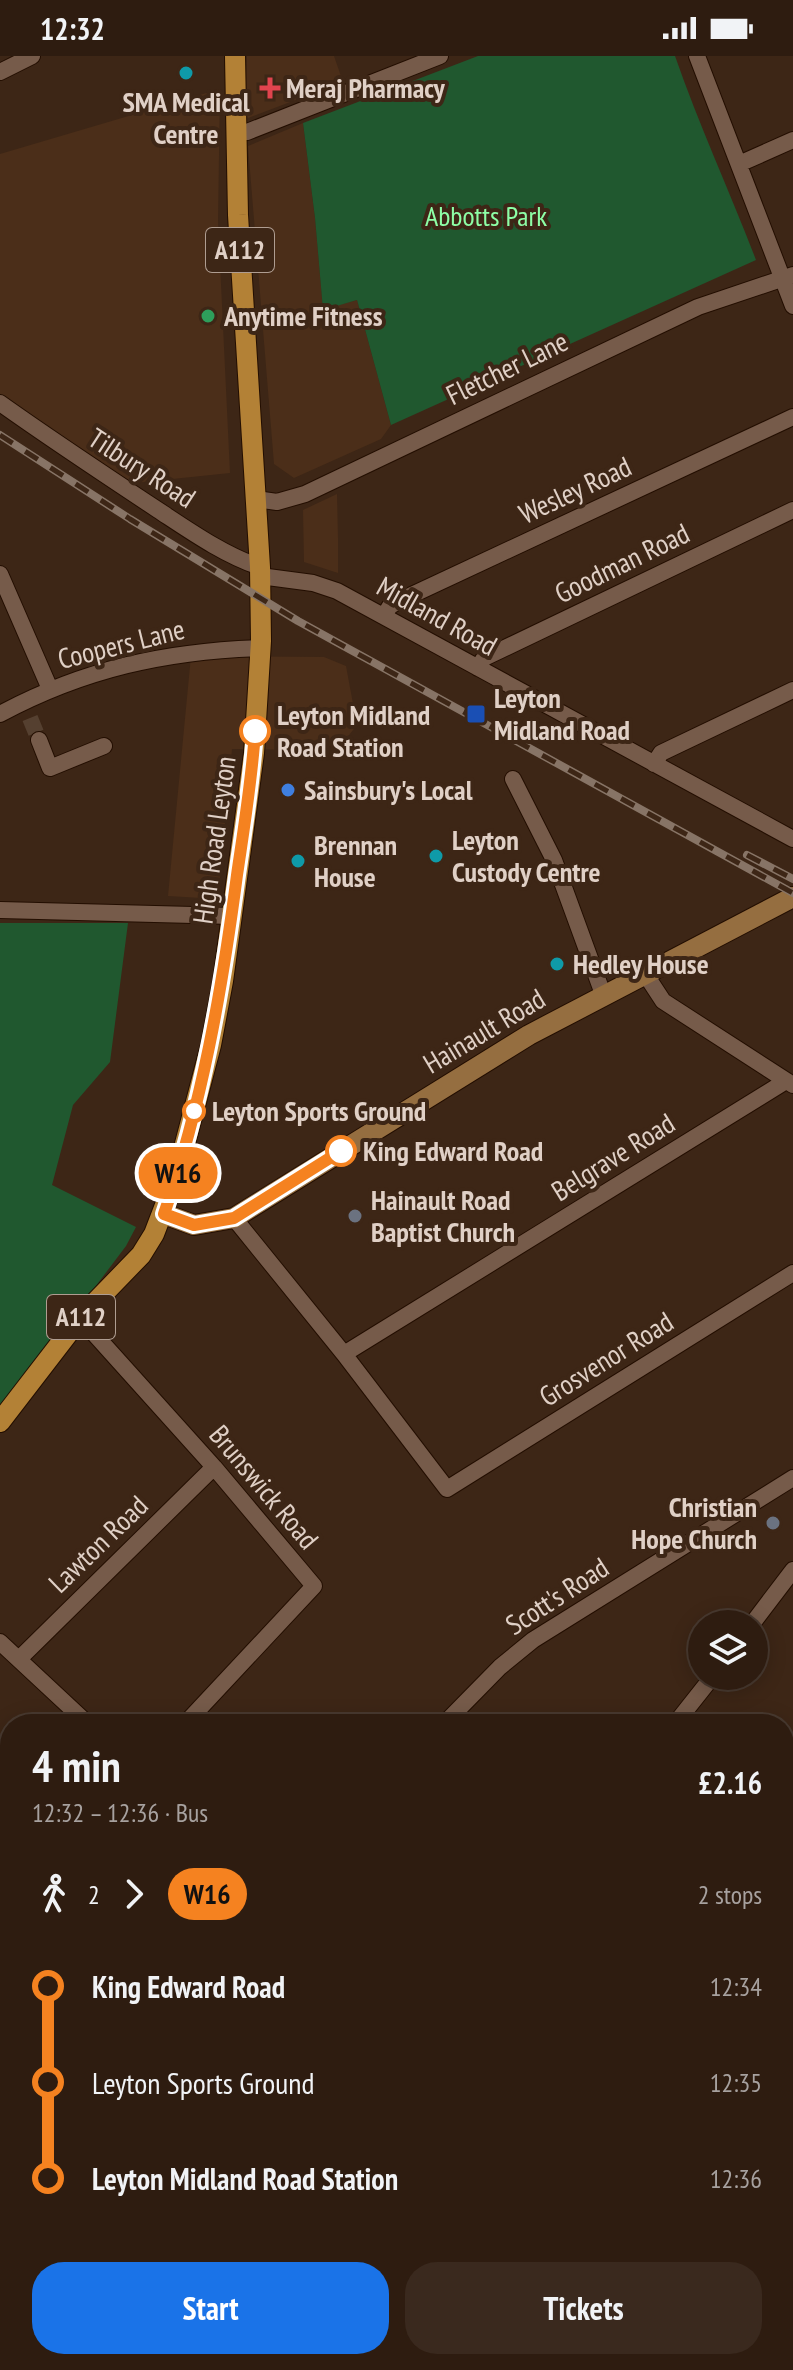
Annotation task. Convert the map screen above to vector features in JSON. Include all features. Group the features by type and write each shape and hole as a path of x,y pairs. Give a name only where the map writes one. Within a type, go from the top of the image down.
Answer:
{"main road":[{"name":"High Road Leyton","path":"0,1422 80,1318 141,1255 164,1214 211,1045 254,753 260,648 260,571 235,132 235,56"}],"street":[{"path":"0,72 32,56"},
{"path":"235,132 247,132 440,56"},
{"path":"697,56 787,277 793,306"},
{"path":"739,164 793,140"},
{"name":"Fletcher Lane","path":"256,499 277,502 305,494 698,307 787,277"},
{"name":"Tilbury Road","path":"0,403 180,524 260,571"},
{"name":"Wesley Road","path":"384,616 390,606 399,601 793,417"},
{"name":"Goodman Road","path":"478,668 484,658 793,510"},
{"name":"Midland Road","path":"260,571 325,586 793,839"},
{"path":"0,574 50,689"},
{"name":"Coopers Lane","path":"0,714 50,689 118,667 196,651 260,648"},
{"path":"654,764 661,753 793,690"},
{"path":"23,701 30,718"},
{"path":"39,740 50,768 104,746"},
{"path":"513,779 554,860 603,994"},
{"name":"Hainault Road","path":"164,1214 194,1225 234,1218 529,1035 793,897"},
{"path":"0,910 232,916"},
{"path":"646,975 663,1001 790,1083"},
{"name":"Belgrave Road","path":"344,1354 790,1083"},
{"path":"234,1218 344,1354"},
{"name":"Grosvenor Road","path":"344,1354 447,1489 793,1273"},
{"name":"Brunswick Road","path":"80,1318 214,1467 314,1586 194,1714"},
{"name":"Lawton Road","path":"19,1659 214,1467"},
{"name":"Scott's Road","path":"454,1714 500,1667 533,1640 793,1478"},
{"path":"763,1610 793,1570"},
{"path":"0,1642 77,1714"},
{"path":"683,1714 702,1690"}],"shaded area":[{"path":"247,56 334,56 343,82 248,118 245,114"},
{"path":"220,89 218,221 230,473 124,484 0,395 0,154"},
{"path":"303,123 323,309 357,300 391,425 381,439 294,478 274,464 248,146"},
{"path":"337,494 338,573 304,562 303,510"},
{"path":"191,656 324,657 346,666 357,725 342,744 300,750 232,749 218,899 168,896"}],"green space":[{"name":"Abbotts Park","path":"478,56 675,56 756,260 391,425 357,300 323,310 303,123"},
{"path":"0,923 128,923 110,1062 73,1105 52,1185 136,1227 126,1246 0,1413"}],"tunnel":[{"path":"30,718 39,740"}],"railway":[{"path":"0,435 130,519 298,621 793,893"},
{"path":"747,855 793,879"}],"bus line":[{"name":"W16","path":"255,731 223,981 211,1045 164,1214 194,1225 234,1218 341,1151"}],"place":[{"name":"SMA Medical Centre","path":"186,73"},
{"name":"Meraj Pharmacy","path":"270,88"},
{"name":"Anytime Fitness","path":"208,316"},
{"name":"Leyton Midland Road","path":"476,714"},
{"name":"Leyton Midland Road Station","path":"255,731"},
{"name":"Sainsbury's Local","path":"288,790"},
{"name":"Leyton Custody Centre","path":"436,856"},
{"name":"Brennan House","path":"298,861"},
{"name":"Hedley House","path":"557,964"},
{"name":"Leyton Sports Ground","path":"194,1111"},
{"name":"King Edward Road","path":"341,1151"},
{"name":"Hainault Road Baptist Church","path":"355,1216"},
{"name":"Christian Hope Church","path":"773,1523"}]}
